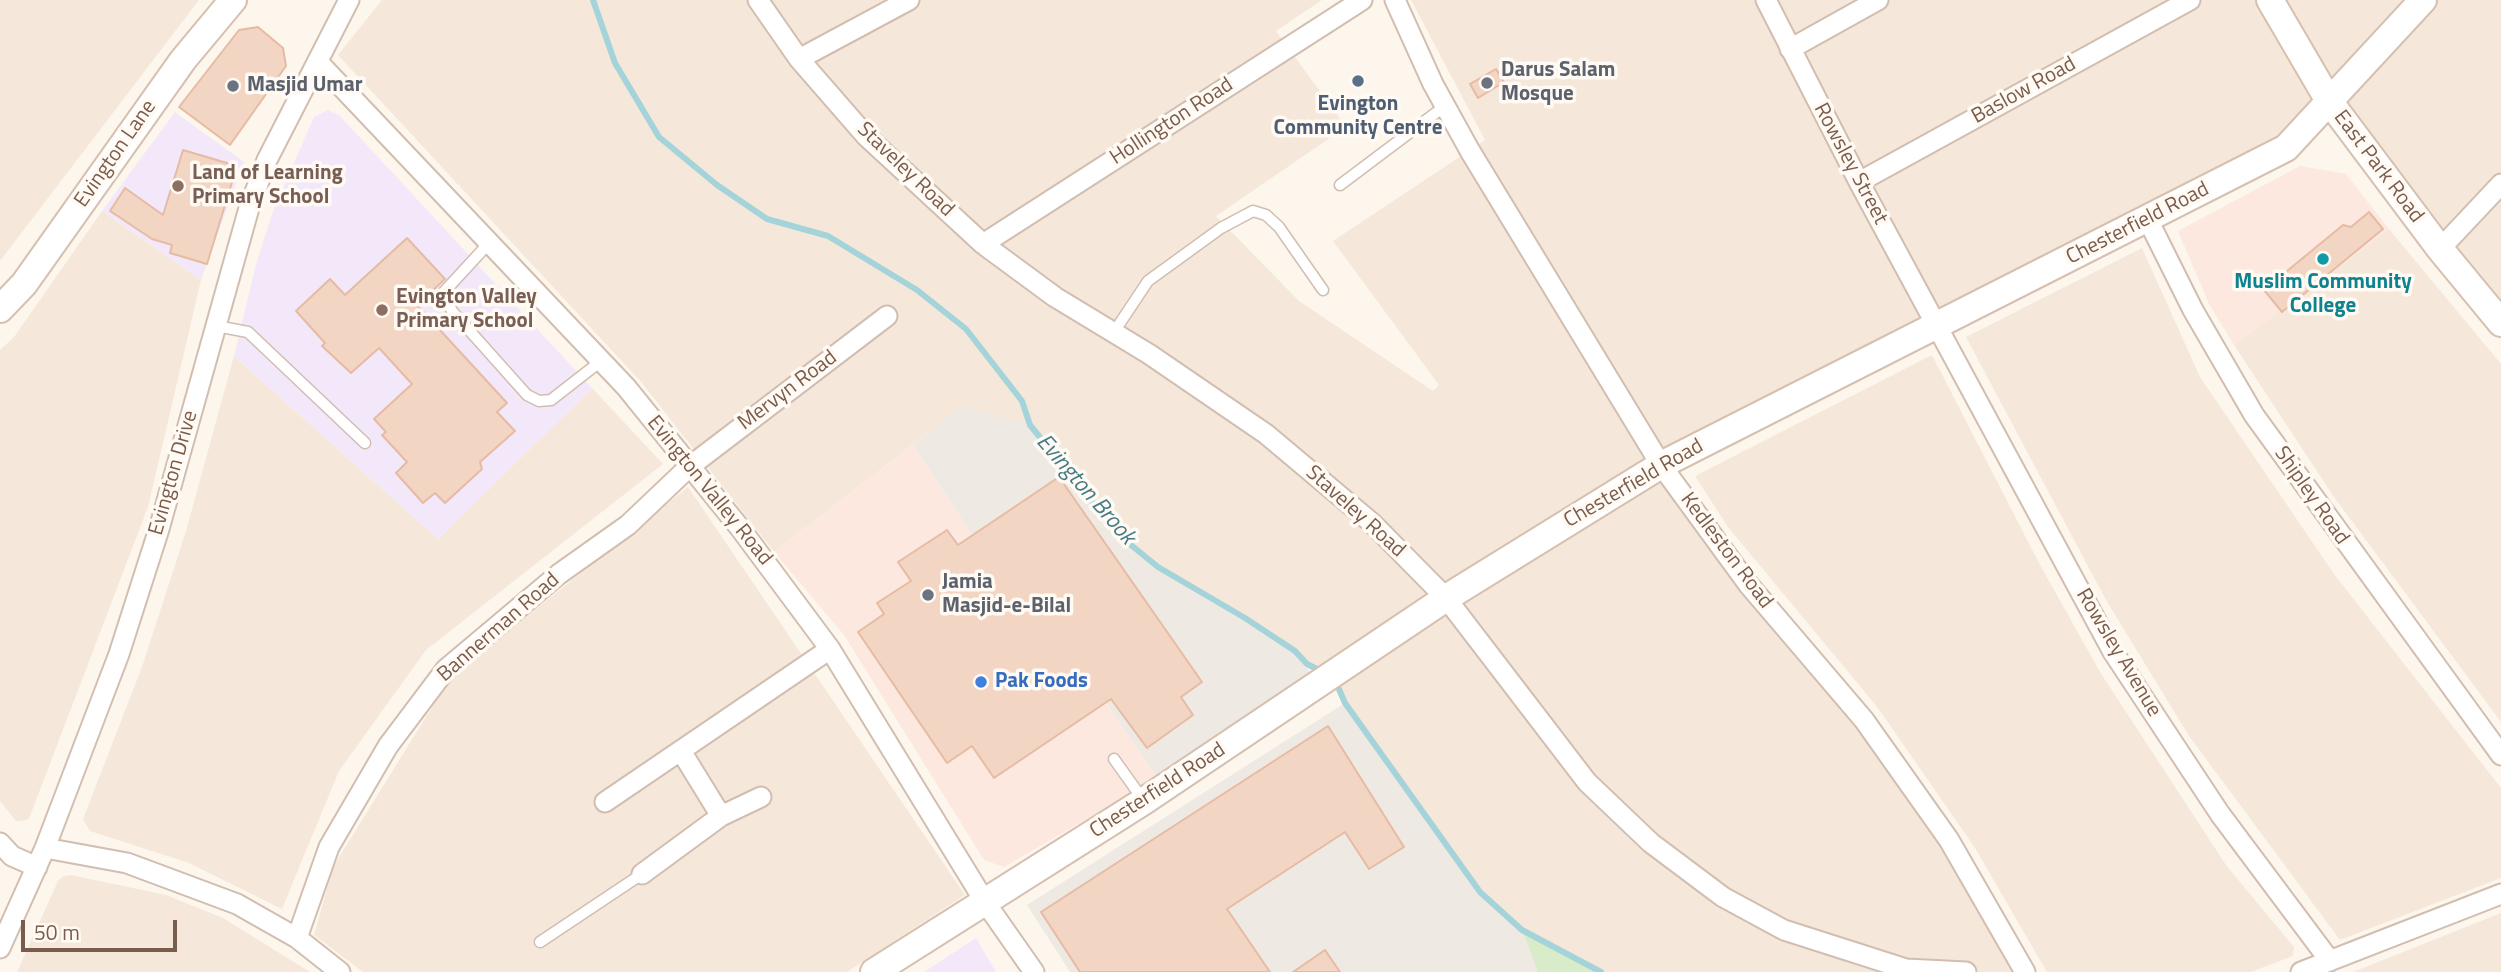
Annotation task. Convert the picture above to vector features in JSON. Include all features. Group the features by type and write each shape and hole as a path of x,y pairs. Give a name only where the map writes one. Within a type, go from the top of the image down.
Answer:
{"street":[{"name":"Evington Lane","path":"0,309 24,284 183,60 233,0"},
{"name":"Evington Drive","path":"0,948 45,848 119,654 159,528 234,253 267,160 349,0"},
{"name":"Staveley Road","path":"758,0 799,59 866,136 983,244 1055,297 1114,332 1266,433 1372,523 1446,598 1587,782 1651,843 1723,897 1784,930 1893,965 1966,972"},
{"path":"799,59 909,0"},
{"name":"Hollington Road","path":"983,244 1362,0"},
{"name":"Kedleston Road","path":"1395,0 1445,106 1661,465 1748,584 1864,720 1949,840 2019,970"},
{"name":"Rowsley Street","path":"1766,0 1858,182 1938,326"},
{"path":"1790,49 1878,0"},
{"name":"Baslow Road","path":"1858,182 2190,0"},
{"name":"East Park Road","path":"2270,0 2329,101 2440,249 2501,323"},
{"name":"Chesterfield Road","path":"874,972 1144,802 1446,598 1661,465 2286,148 2423,0"},
{"name":"Evington Valley Road","path":"318,62 626,387 740,528 830,649 974,909 1034,972"},
{"path":"2440,249 2501,184"},
{"name":"Shipley Road","path":"2148,220 2193,310 2254,415 2501,755"},
{"name":"Mervyn Road","path":"689,467 887,316"},
{"name":"Rowsley Avenue","path":"1938,326 2113,652 2220,814 2330,961"},
{"name":"Bannerman Road","path":"297,938 330,848 388,746 446,669 559,574 628,526 689,467"},
{"path":"605,802 830,649"},
{"path":"681,751 721,816"},
{"path":"642,874 721,816 761,797"},
{"path":"0,843 12,856 37,867"},
{"path":"45,848 127,863 237,904 297,938 340,972"},
{"path":"2301,972 2501,894"}],"lane":[{"path":"1340,185 1445,106"},
{"path":"1114,332 1148,281 1221,228 1254,211 1266,215 1279,228 1323,290"},
{"path":"489,243 443,293 452,311 527,396 539,401 551,400 601,361"},
{"path":"215,326 248,331 365,443"},
{"path":"1114,759 1144,802"},
{"path":"540,942 642,874"}],"shaded area":[{"path":"0,0 199,0 0,261"},
{"path":"382,0 1322,0 1276,31 1346,127 1216,216 1299,301 1433,391 1439,385 1333,241 1485,140 1411,0 2501,0 2501,323 2329,101 2286,148 1662,465 1864,720 2025,972 1601,972 1522,930 1480,892 1345,703 1333,677 1307,664 1295,651 1245,618 1154,565 962,407 774,552 642,383 338,55"},
{"name":"Evington Valley Primary School","path":"328,110 339,115 592,388 438,539 234,356 256,264 273,211 314,117"},
{"name":"Land of Learning Primary School","path":"175,112 244,162 201,280 102,211"},
{"path":"2300,166 2346,174 2389,229 2234,345 2209,304 2178,231"},
{"path":"102,211 201,280 148,507 30,816 27,820 16,821 0,801 0,350 14,337"},
{"path":"2389,229 2501,364 2501,722 2334,497 2234,345"},
{"path":"2142,248 2200,377 2334,574 2501,788 2501,878 2340,940 2189,736 2106,600 1966,337"},
{"path":"1932,355 2039,563 2100,672 2226,865 2294,947 2293,956 2251,972 2047,972 1975,848 1878,708 1728,527 1695,476"},
{"path":"234,356 438,539 592,388 663,464 426,650 339,771 282,909 189,863 90,831 83,819 142,667 186,531"},
{"path":"962,407 1030,425 1120,536 1158,567 1295,651 1312,675 1157,778 1033,595 1018,605 913,445"},
{"path":"913,445 1018,605 1033,595 1157,778 1004,867 984,860 844,635 774,552"},
{"path":"688,487 965,895 847,972 363,972 314,935 333,867 450,678"},
{"path":"1345,703 1480,892 1522,930 1538,972 1070,972 1027,905"},
{"path":"71,875 166,895 223,918 310,972 17,972 58,881 63,876"},
{"path":"2501,913 2501,972 2353,972"},
{"path":"976,938 996,972 924,972"}],"green space":[{"path":"1522,930 1601,972 1538,972"}],"building":[{"name":"Masjid Umar","path":"258,27 283,48 286,66 230,145 179,107 239,30"},
{"name":"Darus Salam Mosque","path":"1496,69 1504,82 1478,98 1470,84"},
{"path":"183,150 237,166 207,264 170,253 172,245 152,239 110,211 125,188 163,215"},
{"name":"Muslim Community College","path":"2369,212 2383,229 2282,312 2264,290 2343,225 2351,227"},
{"path":"407,238 445,279 417,305 507,403 497,412 515,431 480,462 482,469 445,503 435,493 423,503 396,473 407,462 382,435 386,432 374,419 412,384 379,348 351,373 322,346 325,343 296,311 330,279 345,295"},
{"path":"1059,477 1202,682 1181,697 1193,715 1147,748 1111,699 994,778 972,746 947,763 858,632 884,614 877,603 911,581 898,562 947,530 958,545"},
{"path":"1328,726 1404,847 1369,869 1345,832 1227,909 1270,972 1080,972 1041,912"},
{"path":"1325,950 1340,972 1293,972"}],"waterway":[{"name":"Evington Brook","path":"593,0 615,63 659,137 717,185 767,219 828,236 917,290 966,329 1022,401 1030,425 1120,536 1158,567 1245,618 1295,651 1307,664 1323,672"},
{"name":"Evington Brook","path":"1335,680 1345,703 1480,892 1522,930 1601,972"}],"place":[{"name":"Evington Community Centre","path":"1358,81"},
{"name":"Darus Salam Mosque","path":"1487,83"},
{"name":"Masjid Umar","path":"233,86"},
{"name":"Land of Learning Primary School","path":"178,186"},
{"name":"Muslim Community College","path":"2323,259"},
{"name":"Evington Valley Primary School","path":"382,310"},
{"name":"Jamia Masjid-e-Bilal","path":"928,595"},
{"name":"Pak Foods","path":"981,682"}]}
